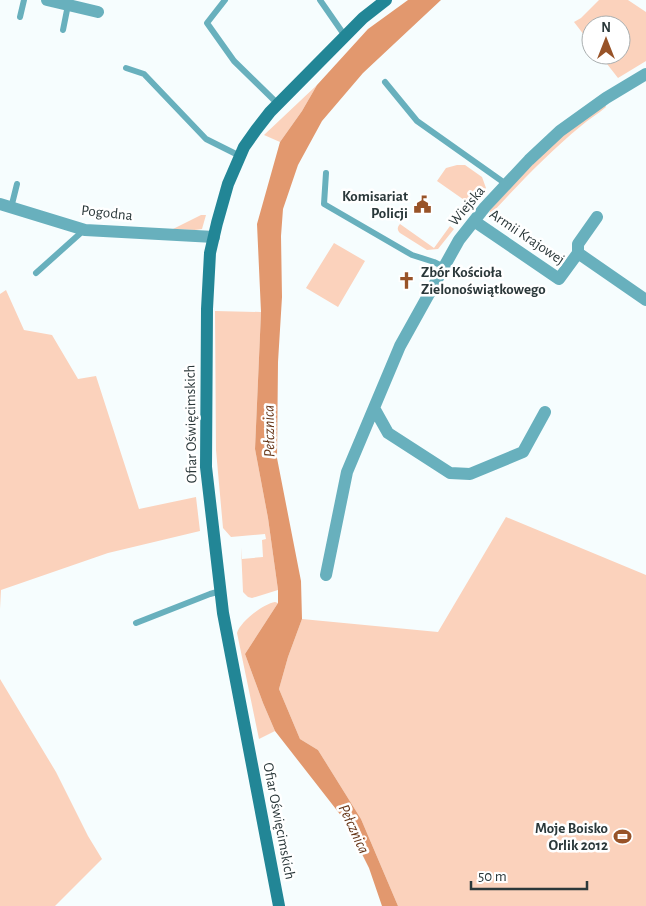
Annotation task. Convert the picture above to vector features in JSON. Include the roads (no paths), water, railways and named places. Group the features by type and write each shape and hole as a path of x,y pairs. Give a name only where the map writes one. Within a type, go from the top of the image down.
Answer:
{"street":[{"path":"47,0 75,4 98,12"},
{"name":"Ofiar Oświęcimskich","path":"279,906 223,613 206,467 207,309 210,253 228,184 244,147 278,104 362,18 386,0"},
{"name":"Wiejska","path":"326,575 347,472 400,346 459,240 506,184 560,131 606,98 646,74"},
{"name":"Pogodna","path":"6,206 85,230 214,237"},
{"name":"Armii Krajowej","path":"474,221 559,279 578,253 578,244 597,217"},
{"name":"Armii Krajowej","path":"578,253 646,300"},
{"path":"374,408 388,432 450,473 470,474 523,452 545,412"}],"lane":[{"path":"20,18 24,0"},
{"path":"225,0 207,23 234,61 278,104"},
{"path":"320,0 345,36"},
{"path":"62,30 75,4"},
{"path":"126,68 144,74 206,139 240,156"},
{"path":"385,82 417,121 506,184"},
{"path":"326,173 324,204 412,255 444,267"},
{"path":"6,206 17,184"},
{"path":"36,273 85,230"},
{"path":"136,623 210,594 221,592"}],"water":[{"name":"Pełcznica","path":"408,0 441,0 363,73 322,121 298,165 283,209 281,236 282,297 278,362 277,458 301,581 302,619 279,689 300,739 318,750 361,819 398,906 382,906 369,868 346,822 275,731 245,654 278,603 278,590 268,518 255,449 261,312 257,224 280,142 302,111 317,85 368,29"}],"place":[{"name":"Komisariat Policji","path":"422,205"},
{"name":"Zbór Kościoła Zielonoświątkowego","path":"407,281"},
{"name":"Moje Boisko Orlik 2012","path":"622,837"}]}
